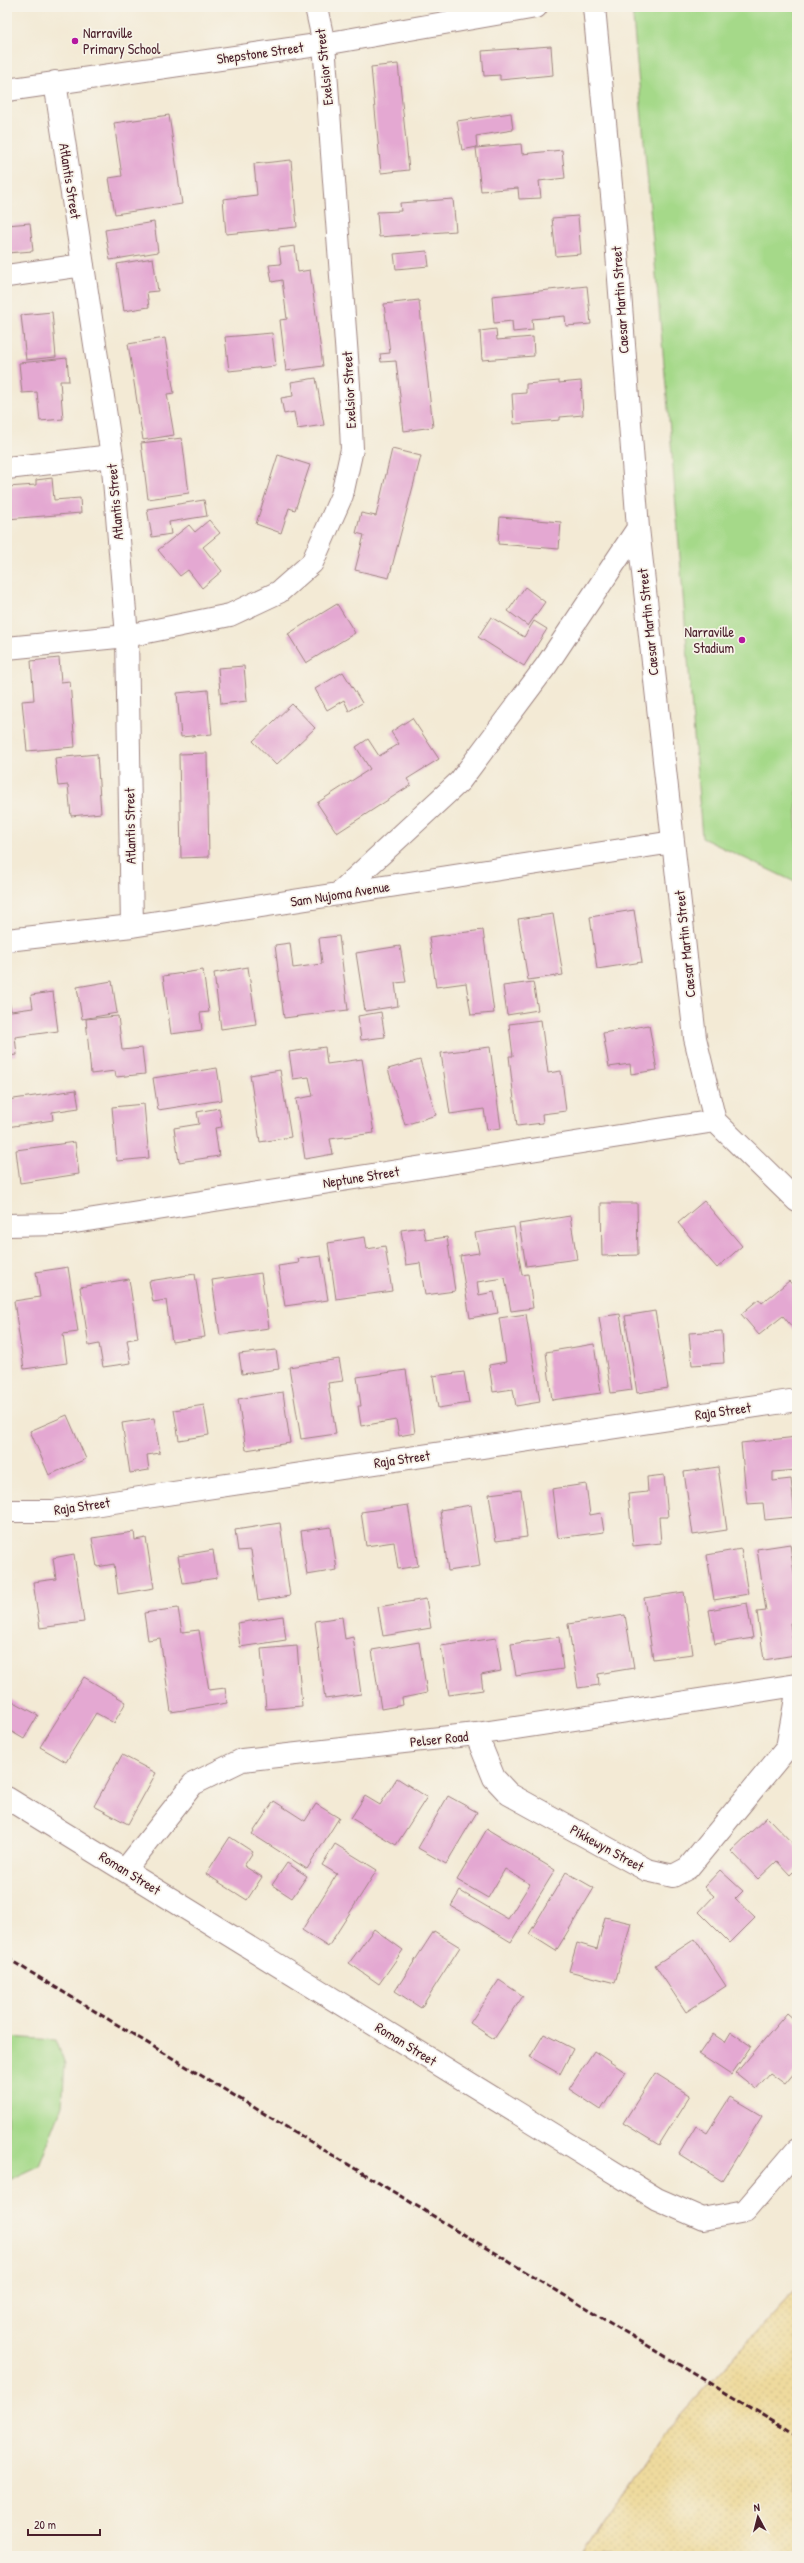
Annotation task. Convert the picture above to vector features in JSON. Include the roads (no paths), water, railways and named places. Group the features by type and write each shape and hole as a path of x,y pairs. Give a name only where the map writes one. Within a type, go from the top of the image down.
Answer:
{"street":[{"name":"Exelsior Street","path":"7,648 127,636 230,615 279,592 312,563 342,495 352,449 349,385 324,44 316,7"},
{"name":"Shepstone Street","path":"7,90 324,44 536,7"},
{"name":"Caesar Martin Street","path":"594,7 615,227 638,528 695,1038 715,1122"},
{"name":"Atlantis Street","path":"55,82 112,456 127,636 132,926"},
{"path":"7,276 83,265"},
{"path":"7,468 112,456"},
{"path":"338,894 460,781 546,666 638,528"},
{"name":"Sam Nujoma Avenue","path":"7,940 132,926 673,842"},
{"path":"715,1122 797,1200"},
{"name":"Neptune Street","path":"7,1225 62,1224 715,1122"},
{"name":"Raja Street","path":"7,1511 53,1511 797,1400"},
{"name":"Pelser Road","path":"125,1870 193,1784 242,1760 476,1734 797,1685"},
{"name":"Pikkewyn Street","path":"476,1734 494,1778 509,1794 647,1870 673,1876 688,1868 787,1748 797,1693"},
{"name":"Roman Street","path":"7,1798 657,2199 703,2219 744,2211 797,2150"}],"railway":[{"path":"7,1958 797,2436"}],"place":[{"name":"Narraville Primary School","path":"75,41"},
{"name":"Narraville Stadium","path":"742,640"}]}
